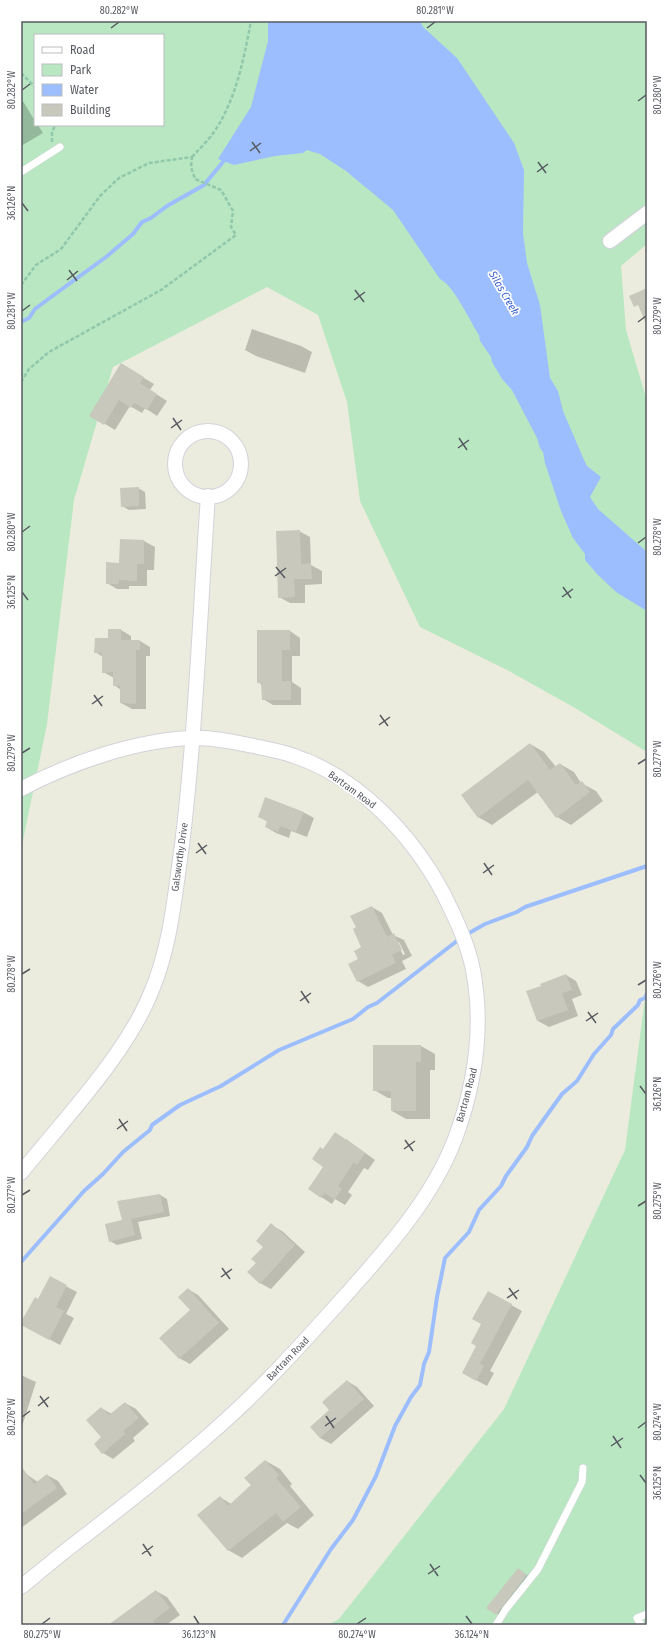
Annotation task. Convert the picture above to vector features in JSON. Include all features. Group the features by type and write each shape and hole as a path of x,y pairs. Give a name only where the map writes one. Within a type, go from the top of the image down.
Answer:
{"street":[{"path":"610,240 647,213"},
{"path":"204,431 215,431 232,441 236,447 240,462 238,477 229,489 223,493 208,496 198,495 189,491 182,484 177,475 175,465 176,455 186,438 204,431"},
{"name":"Galsworthy Drive","path":"21,1173 101,1074 129,1034 152,990 168,932 177,883 189,786 208,496"},
{"name":"Bartram Road","path":"21,789 64,769 99,757 153,743 192,738 233,741 294,756 318,766 366,798 405,835 423,859 453,912 473,968 478,1005 478,1041 475,1072 457,1132 441,1171 403,1226 368,1270 303,1343 256,1391 211,1433 155,1481 21,1587"}],"lane":[{"path":"21,172 58,148"},
{"path":"496,1625 506,1609 538,1569 582,1482 583,1468"},
{"path":"647,1614 638,1618 641,1625 647,1622"}],"path":[{"path":"21,382 29,369 49,352 161,290 236,235 231,227 233,211 221,190 200,183 195,179 191,167 192,157 214,132 226,107 244,56 251,21"},
{"path":"21,73 34,86"},
{"path":"55,126 51,138 58,148"},
{"path":"21,285 36,265 61,249 100,196 119,178 149,163 192,157"}],"green space":[{"path":"21,21 647,21 647,244 621,266 626,330 647,401 647,752 575,708 507,670 420,627 360,501 347,402 318,315 267,287 113,367 74,500 47,724 21,850"},
{"path":"647,983 647,1625 328,1625 339,1619 504,1409 625,1150"}],"water":[{"name":"Silas Creek","path":"268,21 420,21 423,27 457,58 514,143 524,170 523,233 527,263 540,305 550,378 558,391 563,411 587,466 601,477 590,497 598,509 647,552 647,611 616,592 585,560 585,554 573,538 561,511 545,463 543,452 537,438 512,390 502,379 492,362 491,357 480,341 479,335 456,296 440,279 393,210 346,171 320,154 307,150 303,153 275,156 234,165 218,159 251,107 268,41"}],"building":[{"path":"647,288 647,326 638,305 634,307 629,296"},
{"path":"121,363 144,377 140,383 157,394 147,410 134,403 131,408 119,400 104,425 89,416"},
{"path":"139,487 139,506 121,507 120,488"},
{"path":"300,530 301,564 311,563 312,579 294,579 295,597 278,598 276,531"},
{"path":"120,539 144,540 144,564 137,564 137,581 119,580 119,584 106,584 106,562 119,563"},
{"path":"108,629 121,629 121,640 140,640 140,650 136,650 136,704 120,703 120,686 113,686 113,672 102,673 102,653 94,653 95,638 108,638"},
{"path":"257,630 290,630 290,650 282,650 282,681 291,681 291,700 262,700 261,683 257,683"},
{"path":"530,743 550,770 560,763 576,785 582,781 590,792 556,818 528,780 478,818 461,795"},
{"path":"265,797 304,812 296,832 280,826 278,832 265,827 267,821 258,817"},
{"path":"372,906 387,937 394,933 402,950 392,955 396,963 357,982 348,964 358,959 354,951 361,947 353,929 356,927 350,916"},
{"path":"566,974 572,990 562,993 568,1010 537,1021 526,991 541,986 540,984"},
{"path":"373,1045 421,1045 421,1062 416,1062 416,1111 391,1111 391,1091 373,1091"},
{"path":"335,1132 365,1153 357,1165 354,1162 338,1186 342,1189 334,1200 325,1193 321,1198 308,1189 323,1167 312,1159 320,1147 323,1149"},
{"path":"160,1194 164,1212 131,1219 135,1235 109,1242 105,1224 122,1220 117,1201"},
{"path":"271,1223 295,1245 260,1284 247,1272 256,1263 251,1259 263,1247 256,1241"},
{"path":"50,1276 67,1285 56,1307 64,1311 49,1340 21,1325 21,1322 35,1297 38,1299"},
{"path":"188,1288 219,1323 179,1359 159,1338 190,1310 178,1297"},
{"path":"488,1291 512,1304 480,1364 484,1366 476,1381 462,1373 476,1346 471,1343 481,1324 472,1319"},
{"path":"347,1380 364,1399 320,1438 310,1427 329,1410 322,1402"},
{"path":"125,1402 139,1418 123,1431 125,1434 102,1454 94,1444 101,1437 86,1420 101,1407 109,1415"},
{"path":"265,1460 279,1475 276,1478 301,1507 283,1522 276,1513 228,1551 197,1515 220,1496 228,1506 251,1485 244,1478"},
{"path":"21,1466 34,1484 47,1474 57,1488 21,1514"},
{"path":"518,1568 527,1575 496,1615 486,1608"},
{"path":"156,1590 170,1608 153,1621 156,1625 108,1625"}],"waterway":[{"path":"21,322 29,318 35,309 106,257 133,234 142,222 204,185 227,157"},
{"path":"21,1262 84,1191 103,1174 123,1152 150,1130 152,1125 180,1105 221,1086 279,1050 353,1019 368,1007 377,1003 462,937 485,924 517,912 525,907 647,866"},
{"path":"283,1625 331,1549 353,1520 376,1476 395,1426 411,1397 420,1385 424,1364 429,1352 437,1297 445,1258 469,1232 479,1210 501,1186 506,1176 527,1147 532,1136 562,1094 577,1081 594,1054 611,1035 613,1029 638,1005 640,1000 645,998 647,994"}]}
